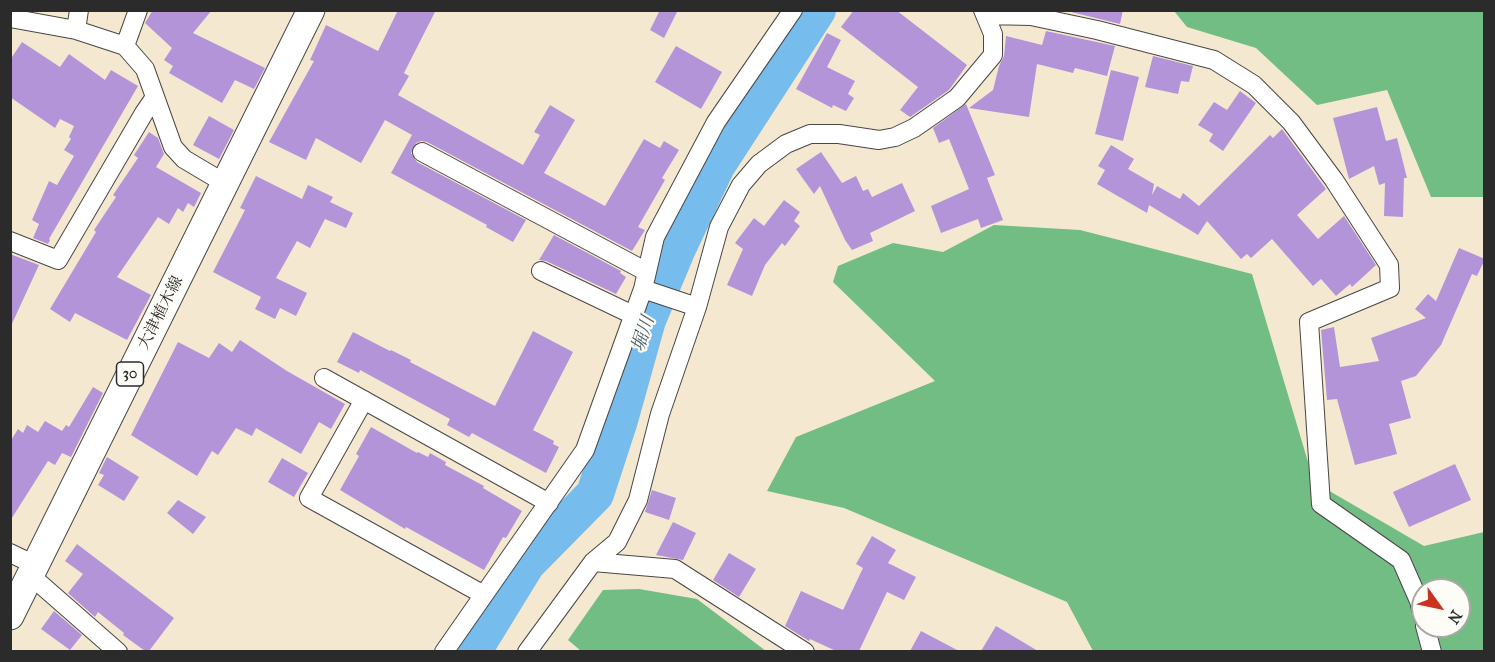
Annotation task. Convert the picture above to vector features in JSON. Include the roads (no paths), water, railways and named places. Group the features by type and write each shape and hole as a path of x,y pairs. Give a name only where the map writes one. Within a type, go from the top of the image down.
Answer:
{"main road":[{"name":"大津植木線","path":"10,616 311,10"}],"street":[{"path":"76,30 79,10"},
{"path":"125,46 138,10"},
{"path":"444,651 585,450 645,280 655,237 716,122 793,10"},
{"path":"526,651 594,562 617,542 638,500 660,414 697,307 719,227 741,185 759,164 786,144 810,134 839,134 879,140 895,137 914,128 957,98 993,55 993,34 984,13 1031,16 1097,30 1214,60 1254,85 1291,122 1334,180 1389,265 1390,288 1309,322 1321,504 1401,560 1411,583"},
{"path":"10,18 76,30 125,46 145,69 173,147 184,159 226,184"},
{"path":"10,241 58,260 155,97"},
{"path":"422,152 645,280 697,307"},
{"path":"541,271 633,315"},
{"path":"324,378 549,503"},
{"path":"364,400 309,498 484,595"},
{"path":"10,553 33,570 117,651"},
{"path":"594,562 675,570 805,651"}],"waterway":[{"name":"堀川","path":"472,652 526,564 595,494 619,420 647,320 678,246 716,166 817,10"}]}
